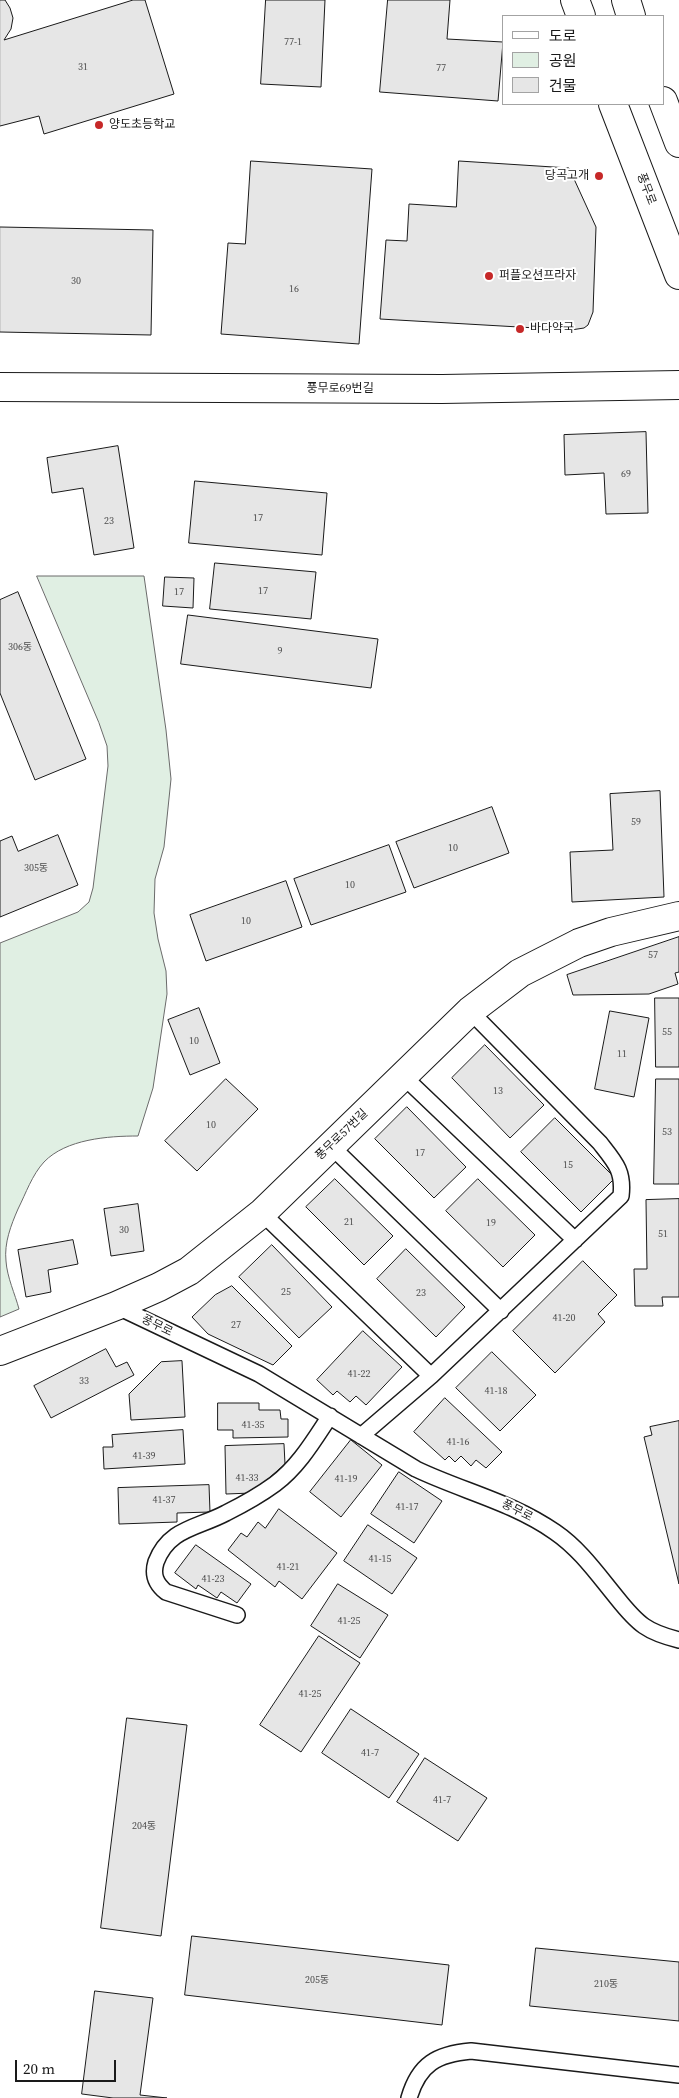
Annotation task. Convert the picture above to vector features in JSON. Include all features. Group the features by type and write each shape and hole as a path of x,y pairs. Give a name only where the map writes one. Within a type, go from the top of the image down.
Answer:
{"street":[{"path":"575,0 581,15"},
{"path":"626,0 631,15"},
{"path":"664,104 679,143"},
{"name":"풍무로","path":"613,105 679,275"},
{"name":"풍무로69번길","path":"0,386 442,389 679,385"},
{"name":"풍무로57번길","path":"0,1351 116,1306 189,1271 262,1213 470,1011 520,973 549,956 611,932 679,916"}],"lane":[{"path":"361,1436 431,1376 620,1196 622,1181 617,1165 600,1143 470,1011"},
{"path":"402,1075 575,1240"},
{"path":"331,1146 501,1311"},
{"path":"262,1213 431,1376"},
{"name":"풍무로","path":"116,1306 259,1374 416,1469 440,1481 481,1494 515,1509 555,1532 576,1550 629,1612 644,1626 667,1637 679,1640"},
{"path":"237,1615 166,1592 158,1586 155,1578 154,1567 158,1556 165,1545 176,1535 224,1515 276,1483 292,1469 310,1448 330,1416"},
{"path":"409,2098 412,2086 422,2070 435,2059 452,2052 471,2051 679,2076"}],"green space":[{"path":"37,576 144,576 166,730 171,779 164,847 155,879 154,913 166,971 167,994 153,1088 138,1136 88,1140 53,1154 40,1167 15,1215 6,1248 8,1273 19,1309 0,1317 0,943 78,912 89,902 93,888 108,766 107,746 99,723"}],"building":[{"path":"0,0 5,0 13,18 11,29 4,40 133,0 145,0 174,94 44,134 39,116 0,126"},
{"path":"266,0 325,0 321,87 261,84"},
{"path":"388,0 450,0 447,39 502,42 498,101 380,92"},
{"path":"251,161 372,169 359,344 221,334 228,243 245,244"},
{"name":"퍼플오션프라자","path":"459,161 569,168 596,227 593,312 588,325 584,328 571,330 380,319 386,240 407,241 409,204 456,207"},
{"path":"0,227 153,230 151,335 0,332"},
{"path":"646,432 648,513 606,514 604,473 565,475 564,435"},
{"path":"118,446 134,548 94,555 83,488 52,493 47,458"},
{"path":"195,481 327,493 322,555 189,543"},
{"path":"215,563 316,572 311,619 210,609"},
{"path":"165,577 194,578 193,608 163,606"},
{"path":"18,592 86,759 35,780 0,693 0,600"},
{"path":"188,615 378,639 371,688 181,664"},
{"path":"660,791 664,897 572,902 570,852 613,850 610,794"},
{"path":"492,807 509,853 414,888 396,842"},
{"path":"58,835 78,885 0,917 0,841 12,836 18,851"},
{"path":"389,845 406,892 311,925 294,879"},
{"path":"286,881 302,927 206,961 190,915"},
{"path":"679,937 679,972 675,973 678,984 649,994 573,995 567,975"},
{"path":"655,998 679,998 679,1067 656,1067"},
{"path":"199,1008 220,1063 190,1075 168,1020"},
{"path":"610,1011 649,1018 634,1097 595,1089"},
{"path":"485,1045 544,1105 510,1138 452,1078"},
{"path":"226,1079 258,1109 197,1171 165,1141"},
{"path":"656,1079 679,1079 679,1184 654,1184"},
{"path":"407,1107 466,1167 434,1198 375,1139"},
{"path":"555,1118 615,1178 581,1212 521,1152"},
{"path":"335,1179 393,1236 364,1265 306,1207"},
{"path":"478,1179 535,1235 503,1267 446,1211"},
{"path":"679,1199 679,1297 662,1297 663,1306 635,1306 634,1269 647,1269 646,1200"},
{"path":"138,1204 144,1251 111,1256 104,1209"},
{"path":"73,1240 78,1264 48,1270 51,1292 26,1297 18,1250"},
{"path":"272,1245 332,1307 299,1338 239,1277"},
{"path":"406,1249 465,1307 436,1337 377,1279"},
{"path":"583,1261 617,1295 598,1314 605,1322 555,1373 513,1331"},
{"path":"232,1286 292,1346 273,1365 208,1334 192,1317 215,1295"},
{"path":"363,1331 402,1367 366,1405 356,1396 350,1402 337,1391 333,1395 317,1380"},
{"path":"106,1349 116,1367 127,1362 134,1375 51,1418 34,1386"},
{"path":"492,1352 536,1395 500,1431 456,1388"},
{"path":"182,1361 185,1417 131,1420 129,1394 161,1362"},
{"path":"445,1398 502,1452 486,1468 476,1460 471,1466 461,1456 455,1462 449,1456 445,1460 414,1432"},
{"path":"218,1403 259,1403 259,1410 280,1410 281,1419 288,1419 288,1437 233,1438 233,1430 218,1430"},
{"path":"679,1421 679,1584 644,1437 652,1435 650,1427"},
{"path":"183,1430 185,1464 104,1469 103,1447 113,1447 112,1435"},
{"path":"351,1440 382,1465 341,1517 310,1492"},
{"path":"284,1444 285,1464 252,1493 226,1494 225,1446"},
{"path":"399,1472 442,1501 414,1543 371,1514"},
{"path":"209,1485 210,1512 177,1513 177,1522 119,1524 118,1488"},
{"path":"279,1509 337,1553 302,1599 279,1581 275,1587 228,1550 241,1533 247,1537 258,1522 265,1528"},
{"path":"368,1525 417,1558 392,1594 344,1561"},
{"path":"196,1545 251,1584 237,1603 221,1592 217,1598 198,1585 196,1589 175,1573"},
{"path":"338,1584 388,1615 360,1658 311,1626"},
{"path":"319,1636 360,1663 301,1752 260,1725"},
{"path":"351,1709 419,1754 389,1798 322,1753"},
{"path":"127,1718 187,1725 161,1936 101,1928"},
{"path":"425,1758 487,1798 458,1841 397,1802"},
{"path":"192,1936 449,1965 442,2025 185,1995"},
{"path":"536,1948 679,1962 679,2021 530,2006"},
{"path":"95,1991 153,1998 140,2095 167,2098 113,2098 82,2094"}],"place":[{"name":"양도초등학교","path":"99,125"},
{"name":"당곡고개","path":"599,176"},
{"name":"퍼플오션프라자","path":"489,276"},
{"name":"바다약국","path":"520,329"}]}
